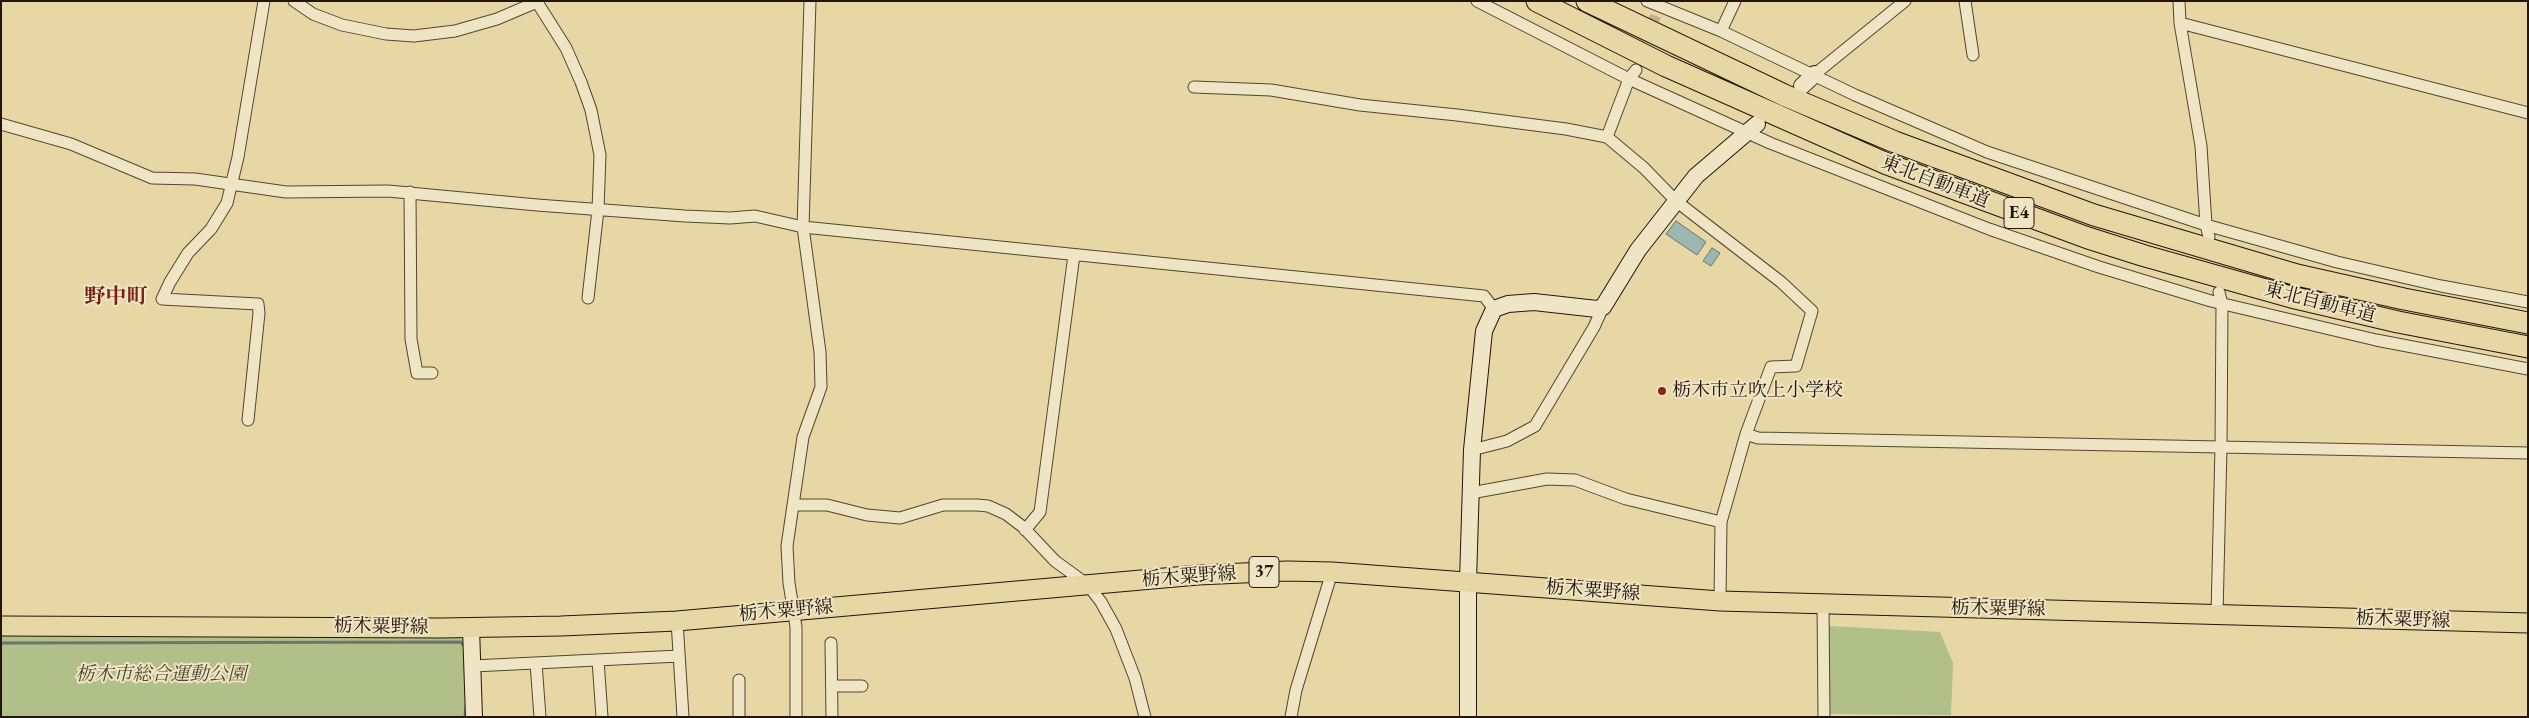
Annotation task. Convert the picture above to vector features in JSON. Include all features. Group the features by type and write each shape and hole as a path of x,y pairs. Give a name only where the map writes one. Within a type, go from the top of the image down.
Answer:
{"highway":[{"name":"東北自動車道","path":"1537,1 1666,66 1777,117 1888,164 2062,228 2145,256 2291,297 2398,322 2528,347"},
{"name":"東北自動車道","path":"1587,1 1767,87 1895,142 2094,215 2229,257 2297,275 2404,300 2528,323"}],"main road":[{"name":"栃木粟野線","path":"1,626 472,628 677,620 1252,572 1332,572 1720,601 2528,623"}],"street":[{"path":"248,420 259,313 258,304 162,299 188,253 211,229 227,203 238,157 264,1"},
{"path":"294,1 313,14 342,24 386,34 414,36 436,34 472,26 497,19 537,2 566,48 591,110 600,155 598,210 588,298"},
{"path":"796,717 796,627 789,583 787,546 803,437 821,387 820,352 803,226 810,1"},
{"path":"1476,1 1851,175 1989,229 2099,267 2376,340 2528,369"},
{"path":"1647,1 1721,31 1855,94 1987,152 2207,231 2346,264 2528,302"},
{"path":"1721,31 1735,1"},
{"path":"1802,86 1905,1"},
{"path":"1965,1 1973,55"},
{"path":"2179,1 2180,23 2201,146 2207,231"},
{"path":"2180,23 2528,113"},
{"path":"1607,137 1632,74"},
{"path":"1194,87 1271,90 1360,105 1566,129 1607,137 1644,168 1676,201 1781,282 1812,311 1796,366 1771,367 1746,434 1721,522 1720,601"},
{"path":"1,124 72,144 152,178 231,183 262,190 286,192 410,192 598,210 730,218 755,216 803,226 1484,296 1494,308"},
{"path":"1472,450 1508,441 1535,426 1552,401 1594,327 1603,307 1638,250 1696,176 1752,128"},
{"path":"410,192 410,339 417,372 432,373"},
{"path":"1026,530 1040,512 1074,255"},
{"path":"2217,614 2221,447 2220,298"},
{"path":"1494,308 1508,304 1534,302 1596,309 1603,307"},
{"path":"1468,717 1468,582 1472,450 1484,331 1494,308"},
{"path":"1746,434 1758,438 2528,452"},
{"path":"1471,493 1547,479 1574,480 1626,499 1721,522"},
{"path":"793,504 827,505 867,515 900,518 943,505 977,504 1006,514 1026,530 1055,561 1088,585 1101,602 1116,629 1135,678 1145,717"},
{"path":"1291,717 1301,672 1332,572"},
{"path":"1823,604 1824,717"},
{"path":"677,620 683,717"},
{"path":"472,628 474,717"},
{"path":"831,643 832,717"},
{"path":"474,666 679,656"},
{"path":"598,660 602,717"},
{"path":"536,663 540,717"},
{"path":"739,680 739,717"},
{"path":"832,686 862,686"}],"green space":[{"path":"1829,626 1940,632 1953,663 1951,715 1829,714"},
{"name":"栃木市総合運動公園","path":"1,632 456,634 465,642 469,717 1,717"}],"water":[{"path":"1676,221 1706,242 1697,255 1666,234"},
{"path":"1712,248 1720,253 1711,266 1703,261"}],"waterway":[{"path":"1,643 461,642 465,647"},
{"path":"465,717 466,705"}],"tunnel":[{"path":"1640,57 1659,7"}],"place":[{"name":"栃木市立吹上小学校","path":"1662,391"}],"district":[{"name":"野中町","path":"116,297"}]}
